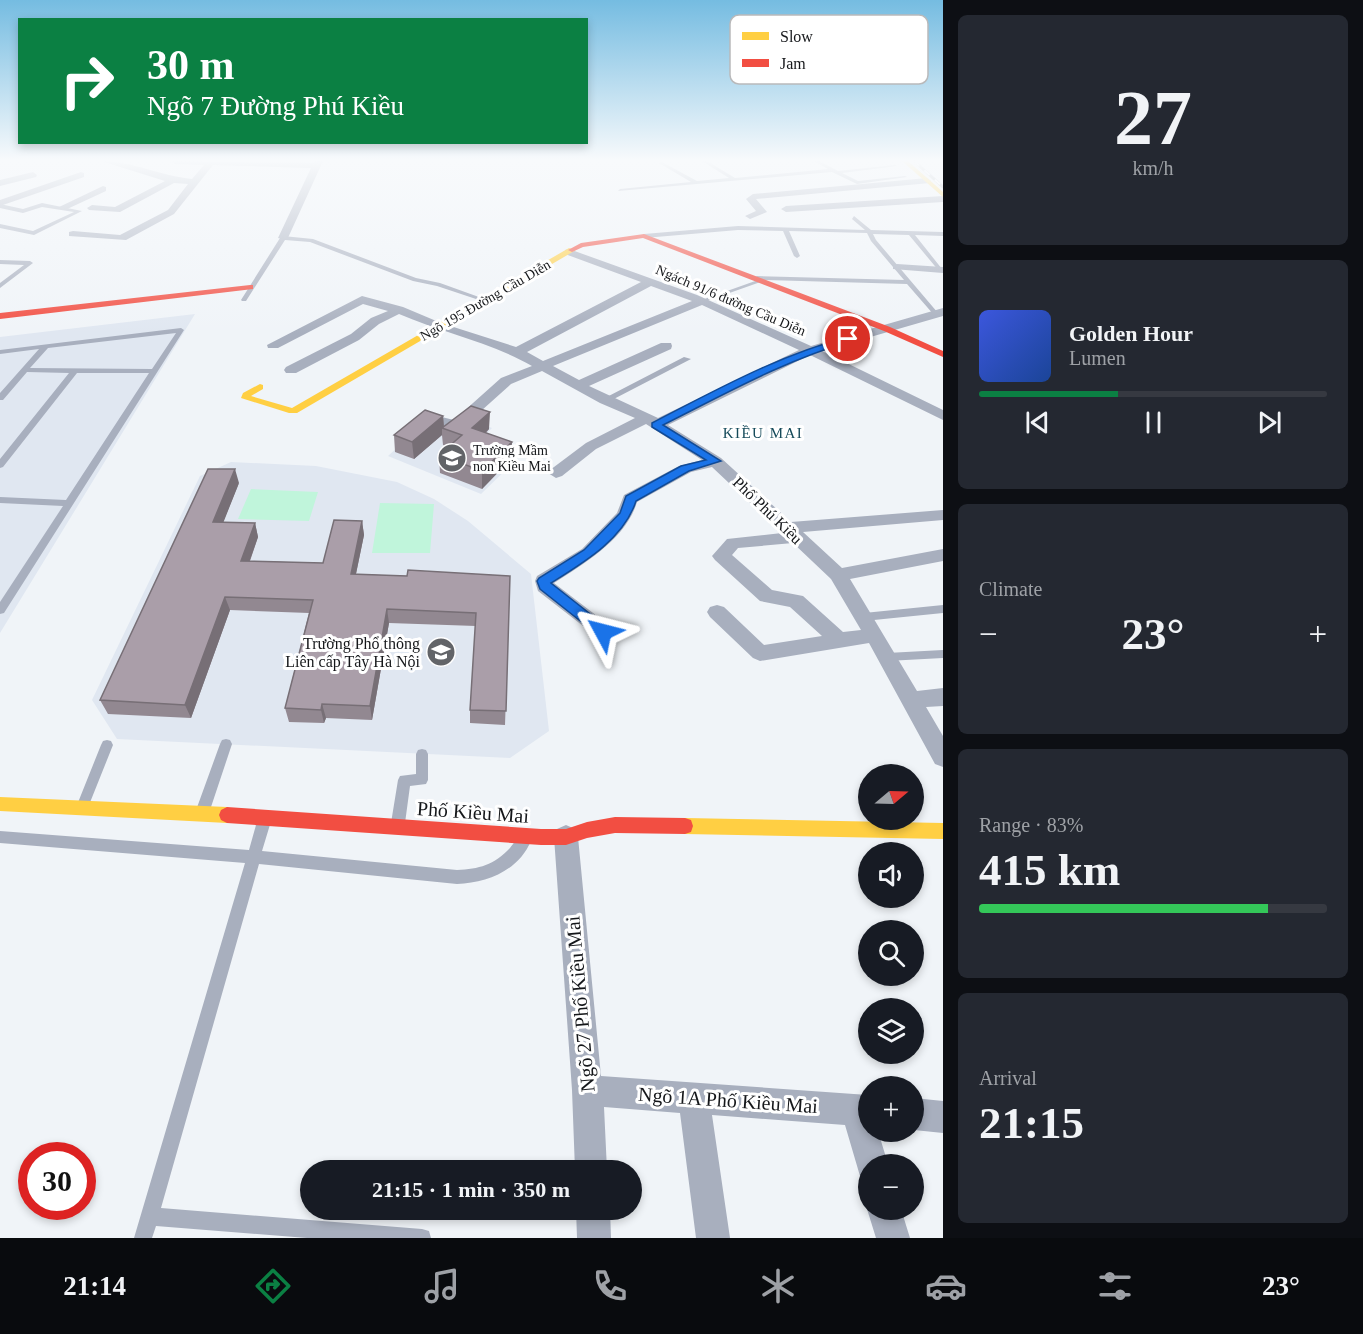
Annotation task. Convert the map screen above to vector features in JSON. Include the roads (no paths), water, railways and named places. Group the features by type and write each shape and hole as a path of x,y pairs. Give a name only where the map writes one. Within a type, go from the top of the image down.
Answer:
{"main road":[{"name":"Ngõ 195 Đường Cầu Diễn","path":"260,387 246,395 246,398 293,411 488,301 581,245 644,236"},
{"path":"644,236 887,329 943,354"},
{"path":"0,316 247,294"},
{"path":"0,328 247,294"},
{"name":"Phố Kiều Mai","path":"0,804 265,818 528,836 566,837 587,830 615,825 943,831"}],"street":[{"path":"73,234 122,238 158,219"},
{"path":"283,238 292,219"},
{"name":"Ngách 91/6 đường Cầu Diễn","path":"569,252 702,301 941,413"},
{"path":"897,267 941,269"},
{"path":"518,352 651,281"},
{"name":"Phố Phú Kiều","path":"273,345 362,300 399,310 518,352 605,400 652,422 715,461 838,575 943,757"},
{"path":"425,417 457,425 506,381 702,301"},
{"path":"291,370 355,337 375,321 399,310"},
{"path":"556,473 591,446 652,422 810,350 939,313"},
{"path":"579,385 666,346"},
{"path":"603,632 545,586 544,581 588,553 626,515 630,499 685,469 715,461"},
{"path":"839,640 796,601 767,596 721,556 733,543 792,532 943,515"},
{"path":"838,575 943,555"},
{"path":"717,612 760,653 874,634"},
{"path":"912,700 943,697"},
{"name":"Ngõ 27 Phố Kiều Mai","path":"566,837 587,1090 590,1160"},
{"name":"Ngõ 1A Phố Kiều Mai","path":"587,1090 858,1110"},
{"path":"694,1098 713,1238"},
{"path":"924,1115 943,1117"},
{"path":"593,1220 594,1238"},
{"path":"887,1220 893,1238"}],"lane":[{"path":"0,226 34,233 63,219"},
{"path":"855,219 939,313"},
{"name":"Ngõ 195 Đường Cầu Diễn","path":"644,236 738,228 943,234"},
{"path":"785,229 796,256"},
{"path":"911,233 941,269"},
{"path":"247,294 283,238 311,240 415,280 488,301"},
{"path":"0,262 30,263 0,286"},
{"path":"702,301 760,279 909,282"},
{"path":"0,352 181,330 0,610"},
{"path":"0,398 45,347"},
{"path":"605,400 687,359"},
{"path":"25,370 154,371"},
{"path":"0,465 75,370"},
{"path":"0,500 70,503"},
{"path":"864,617 943,609"},
{"path":"887,657 943,654"},
{"path":"201,816 226,744"},
{"path":"82,808 107,745"},
{"path":"397,826 404,780 423,780 422,754"},
{"path":"142,1238 265,818"},
{"path":"0,837 475,877 493,872 510,860 528,836"},
{"path":"149,1216 423,1238"}],"place":[{"name":"Trường Mầm non Kiều Mai","path":"452,458"},
{"name":"Trường Phổ thông Liên cấp Tây Hà Nội","path":"441,652"}],"district":[{"name":"KIỀU MAI","path":"763,433"}]}
